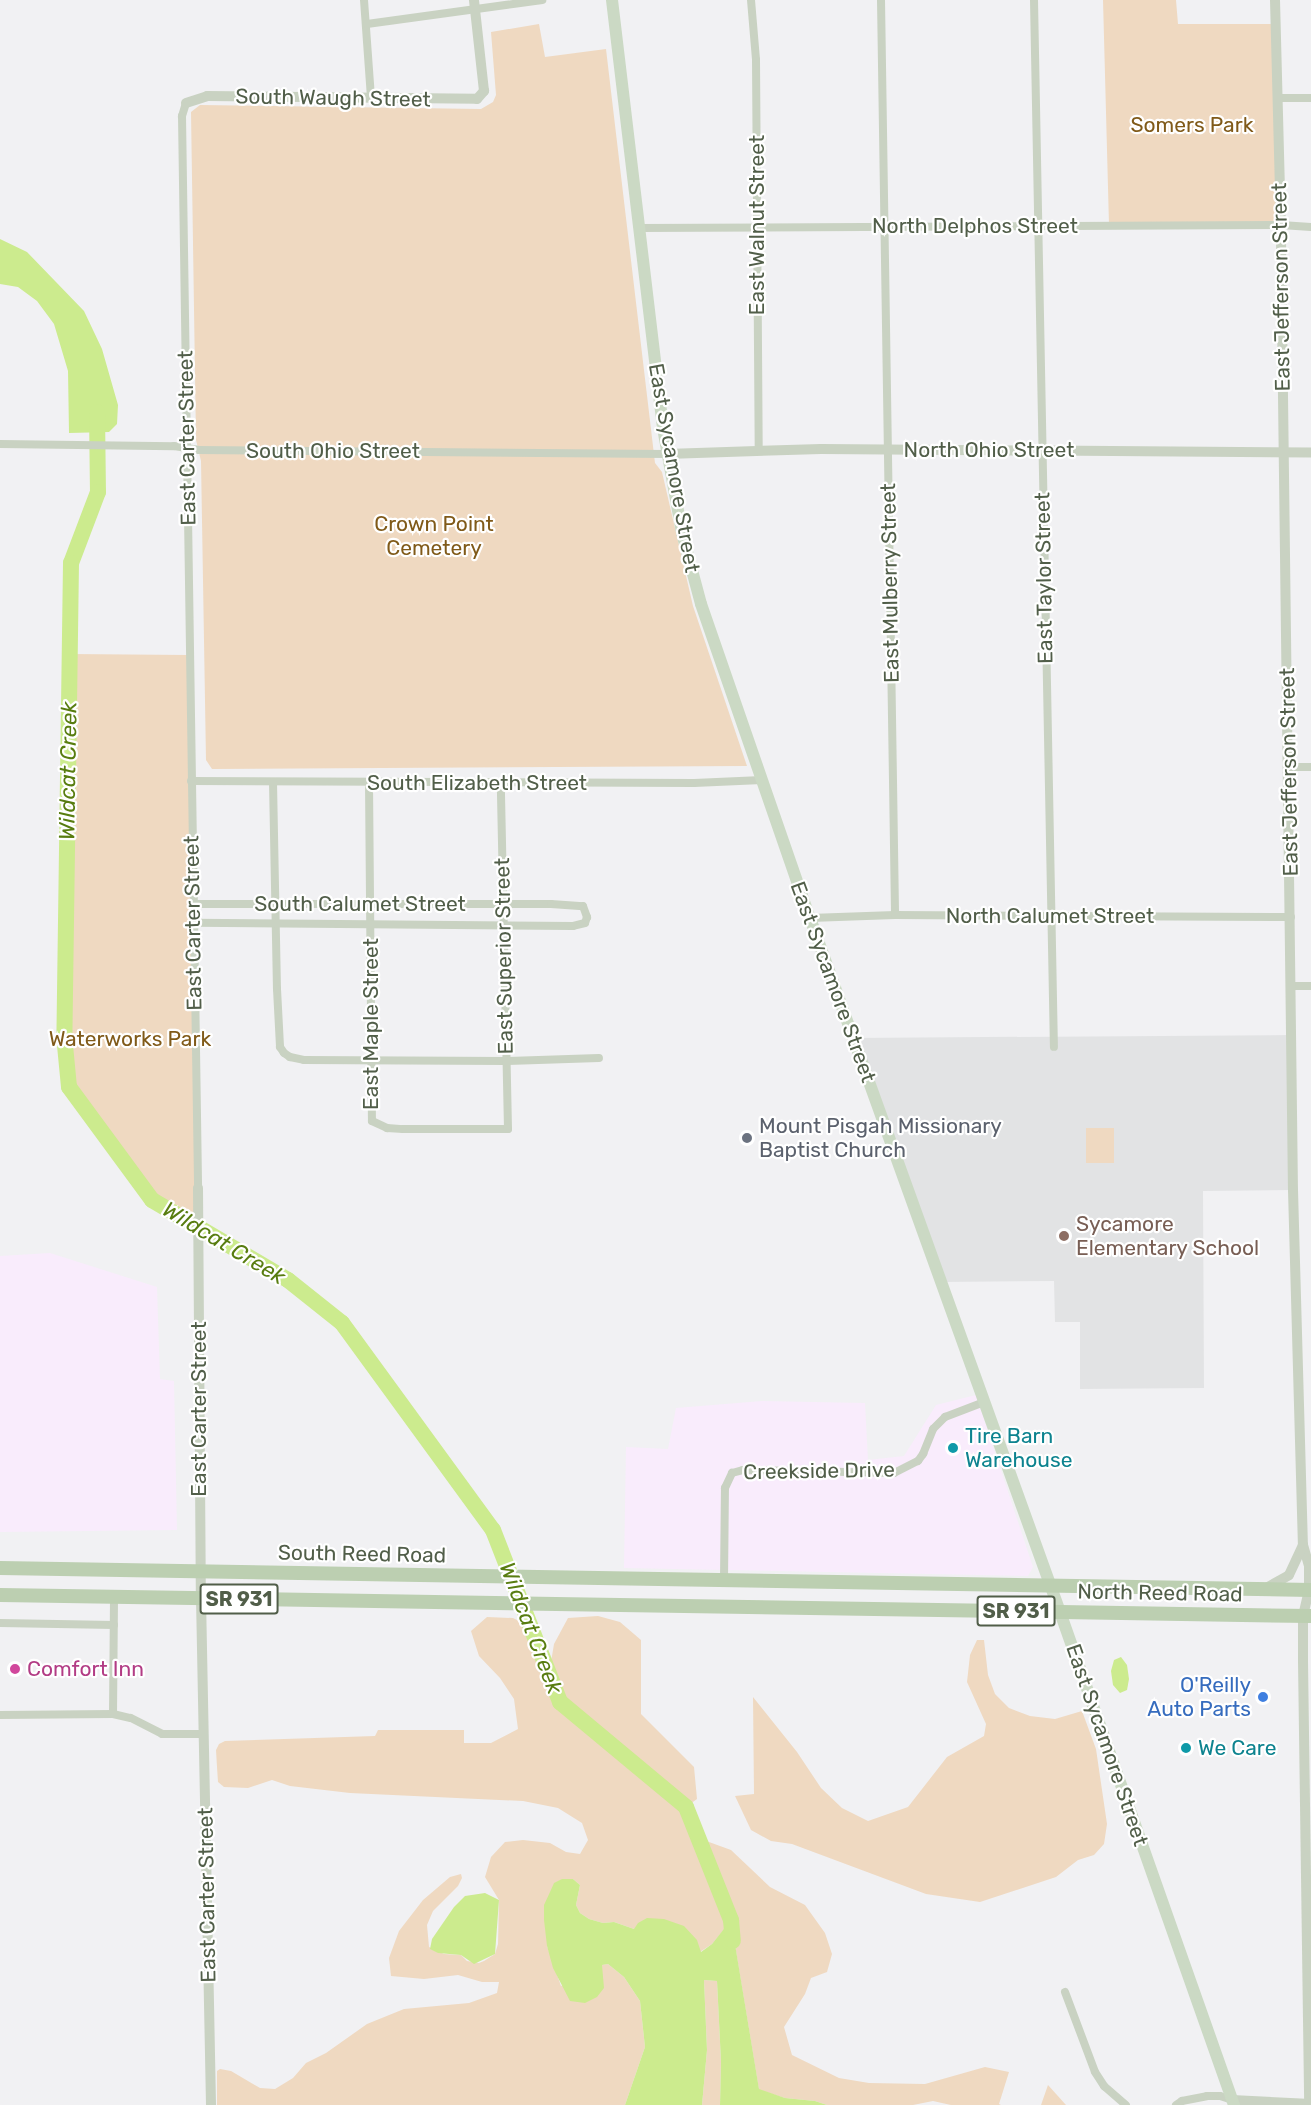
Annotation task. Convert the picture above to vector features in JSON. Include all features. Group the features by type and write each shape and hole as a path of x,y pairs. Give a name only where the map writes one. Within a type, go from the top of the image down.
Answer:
{"main road":[{"name":"East Sycamore Street","path":"612,0 667,454 682,533 701,604 810,918 1060,1612 1230,2103"},
{"name":"South Reed Road","path":"0,1568 600,1580 724,1580"},
{"name":"North Reed Road","path":"724,1580 1310,1590"},
{"name":"SR 931","path":"0,1595 201,1598"},
{"name":"North Reed Road","path":"201,1598 1307,1616"}],"street":[{"path":"364,0 371,98"},
{"path":"367,24 474,4 542,0"},
{"name":"East Walnut Street","path":"751,0 756,60 759,450"},
{"name":"East Mulberry Street","path":"881,0 895,915"},
{"name":"East Taylor Street","path":"1034,0 1054,1047"},
{"name":"East Jefferson Street","path":"1275,0 1281,225 1282,452 1291,917 1293,1190 1303,1545 1309,1566 1310,1590 1303,1660 1310,2104"},
{"name":"South Waugh Street","path":"186,103 207,96 470,100 481,97 484,91 483,75 474,4"},
{"path":"1277,98 1311,98"},
{"name":"East Carter Street","path":"186,103 182,116 198,1188 200,1571 211,2105"},
{"name":"North Delphos Street","path":"639,228 1281,225 1311,227"},
{"name":"South Ohio Street","path":"0,444 140,445 187,449 667,454"},
{"name":"North Ohio Street","path":"667,454 759,450 1311,452"},
{"path":"1288,767 1311,767"},
{"name":"South Elizabeth Street","path":"191,781 694,783 762,780"},
{"path":"273,783 280,1047 290,1057 304,1060 506,1061 599,1058"},
{"name":"East Maple Street","path":"369,783 372,1121 387,1128 403,1129 508,1129"},
{"name":"East Superior Street","path":"501,783 508,1129"},
{"name":"South Calumet Street","path":"193,904 371,903 583,906 588,917 585,922 573,926 193,924"},
{"name":"North Calumet Street","path":"810,918 895,915 1291,917"},
{"path":"1292,986 1311,986"},
{"name":"Creekside Drive","path":"724,1580 724,1488 732,1473 744,1470 894,1473 918,1461 933,1429 945,1417 984,1402"},
{"name":"East Jefferson Street","path":"1265,1589 1289,1575 1303,1545"},
{"path":"113,1714 114,1596"},
{"path":"0,1623 114,1625"},
{"name":"East Jefferson Street","path":"1303,1660 1311,1639"},
{"path":"0,1714 113,1714 131,1718 162,1734 204,1734"},
{"path":"1065,1992 1095,2072 1104,2086 1126,2105"},
{"path":"1176,2105 1182,2101 1207,2096 1220,2096 1230,2103 1310,2104"}],"shaded area":[{"path":"0,239 27,252 84,311 102,349 118,405 117,424 109,432 69,433 68,371 54,324 37,301 18,287 0,284"},
{"name":"Sycamore Elementary School","path":"1292,1035 1293,1190 1203,1191 1204,1388 1080,1389 1080,1322 1055,1322 1054,1281 941,1282 853,1038"},
{"path":"50,1253 157,1287 160,1379 174,1381 177,1530 0,1532 0,1256"},
{"path":"976,1395 1033,1567 1028,1576 624,1568 626,1447 668,1449 676,1408 762,1401 865,1403 868,1460 904,1456 936,1405"},
{"path":"1121,1657 1127,1665 1129,1679 1127,1690 1120,1693 1113,1685 1111,1671 1114,1660"},
{"path":"562,1879 573,1879 580,1885 576,1905 580,1913 589,1919 603,1923 614,1922 634,1929 638,1923 647,1918 664,1919 684,1926 697,1940 701,1952 712,1944 731,1920 759,2089 785,2098 815,2101 827,2105 720,2105 721,2062 717,1981 704,1980 707,2050 702,2105 625,2105 645,2047 640,2001 624,1977 608,1964 602,1965 604,1988 597,1997 585,2003 570,2001 553,1968 547,1946 544,1920 544,1905 554,1883"},
{"path":"485,1893 499,1900 495,1954 474,1964 461,1955 438,1953 430,1949 432,1939 454,1907 465,1896"}],"green space":[{"name":"Somers Park","path":"1103,0 1176,0 1178,24 1276,24 1281,225 1109,225"},
{"name":"Crown Point Cemetery","path":"539,24 545,57 606,49 655,463 662,472 693,606 747,766 212,769 206,760 201,461 196,440 191,112 200,105 481,109 493,102 496,95 491,32"},
{"name":"Waterworks Park","path":"69,654 189,655 198,1228 152,1200 69,1087 64,1035"},
{"path":"1086,1128 1114,1128 1114,1163 1086,1163"},
{"path":"598,1616 620,1622 641,1640 641,1714 694,1767 697,1799 686,1807 698,1838 731,1850 770,1887 805,1905 825,1933 832,1954 827,1972 811,1978 805,1994 784,2027 792,2055 839,2078 869,2083 925,2084 985,2067 1009,2072 999,2104 1001,2105 951,2105 933,2101 913,2105 827,2105 815,2101 785,2098 759,2090 731,1921 712,1944 700,1952 614,1922 603,1923 589,1919 580,1913 576,1905 580,1885 573,1879 547,1946 561,1986 601,1965 608,1964 624,1977 640,2001 645,2047 625,2105 217,2105 217,2071 220,2069 231,2071 260,2088 275,2089 293,2078 306,2063 326,2053 367,2024 404,2009 469,2003 497,1993 499,1982 482,1982 458,1975 424,1979 391,1976 389,1958 399,1931 423,1900 450,1877 461,1874 462,1878 458,1886 433,1911 427,1925 429,1947 444,1954 461,1955 467,1961 479,1963 484,1961 495,1954 498,1944 499,1900 485,1877 491,1857 505,1842 523,1840 550,1843 566,1852 580,1854 588,1840 582,1823 558,1808 523,1801 350,1793 290,1786 272,1780 248,1788 224,1787 218,1782 216,1750 219,1744 225,1741 375,1736 378,1730 464,1730 464,1743 491,1743 518,1729 514,1699 500,1678 479,1656 471,1631 487,1617 513,1618 531,1627 549,1674 554,1644 568,1618"},
{"path":"977,1640 984,1640 988,1675 995,1694 1009,1708 1030,1716 1055,1719 1082,1711 1096,1749 1107,1824 1104,1844 1094,1855 1078,1860 1056,1877 980,1902 926,1894 792,1844 771,1841 751,1830 735,1796 754,1794 753,1697 797,1752 821,1788 842,1808 868,1821 908,1807 947,1757 984,1736 986,1724 967,1682 970,1655"},
{"path":"704,1980 717,1981 721,2062 720,2105 702,2105 707,2050"},
{"path":"1048,2085 1066,2105 1041,2105"}],"waterway":[{"name":"Wildcat Creek","path":"97,412 98,492 71,563 64,1035 69,1087 152,1200 288,1280 342,1323 493,1530 560,1702 686,1807 731,1920 733,1941"}],"place":[{"name":"Mount Pisgah Missionary Baptist Church","path":"747,1138"},
{"name":"Sycamore Elementary School","path":"1064,1236"},
{"name":"Tire Barn Warehouse","path":"953,1448"},
{"name":"Comfort Inn","path":"15,1669"},
{"name":"O'Reilly Auto Parts","path":"1263,1697"},
{"name":"We Care","path":"1186,1748"}]}
